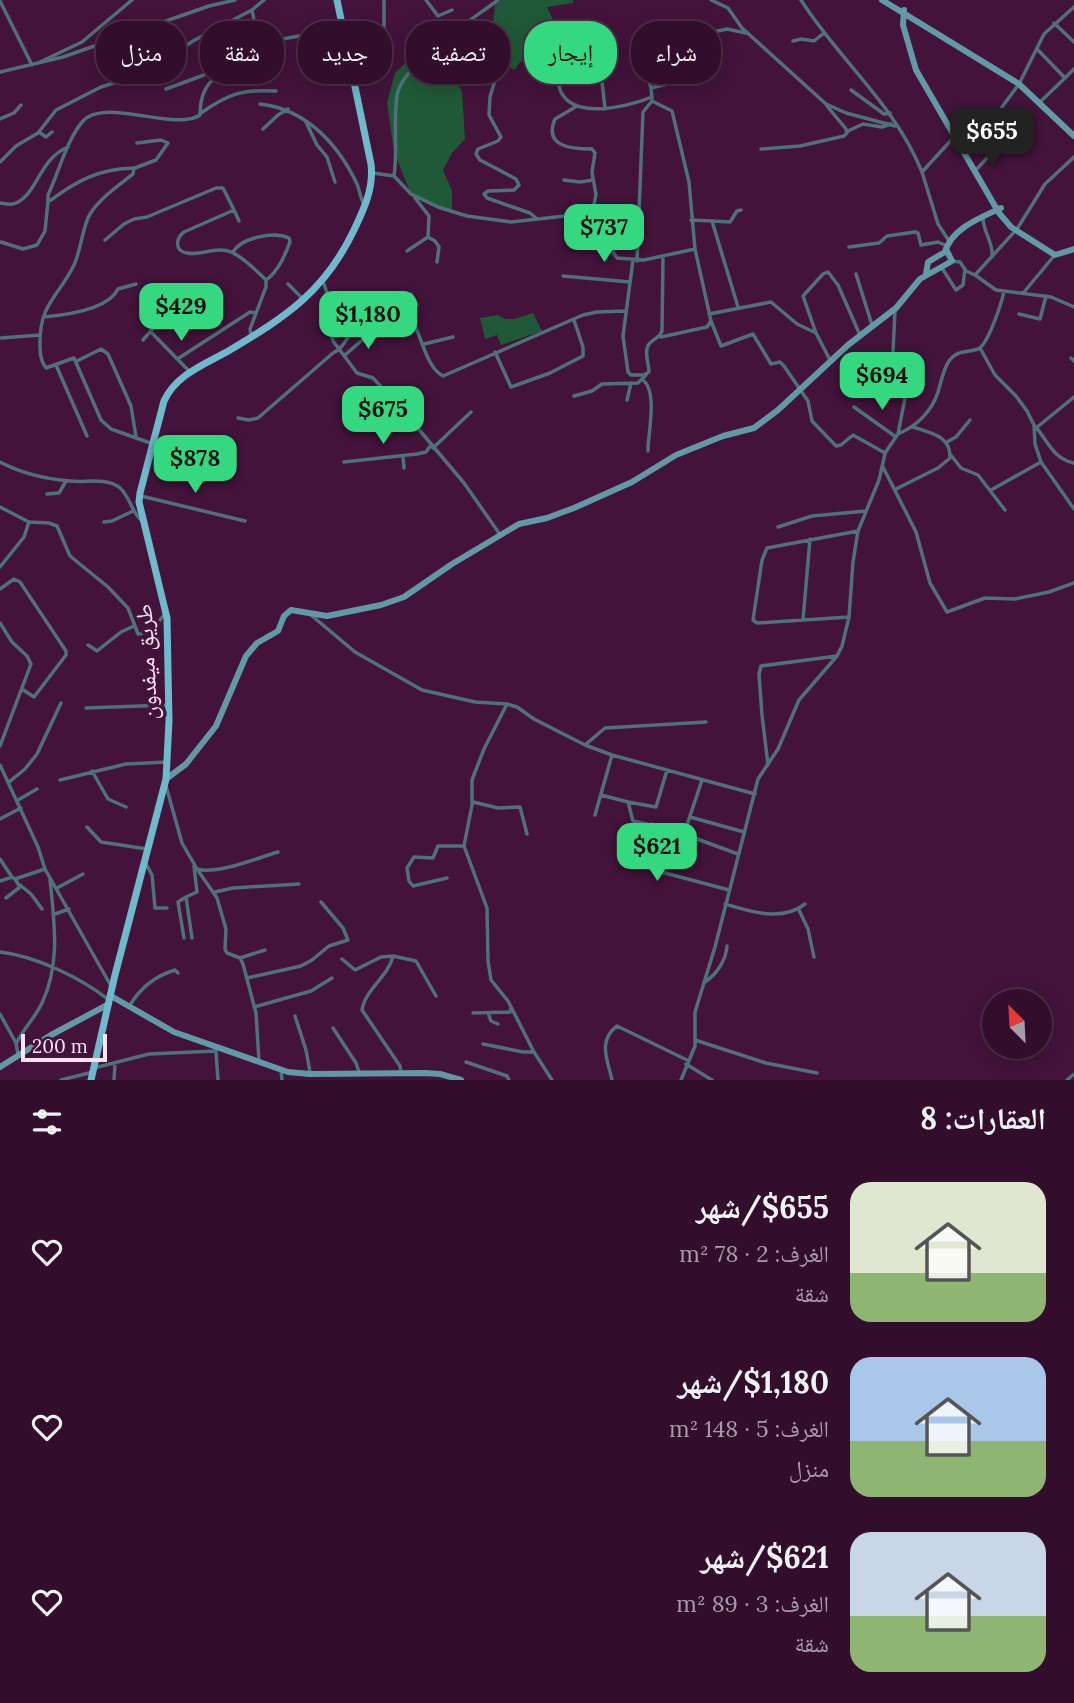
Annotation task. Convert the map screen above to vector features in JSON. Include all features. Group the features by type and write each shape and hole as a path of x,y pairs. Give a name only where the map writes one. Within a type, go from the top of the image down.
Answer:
{"main road":[{"name":"طريق ميفدون","path":"93,1073 109,997 169,762 166,612 142,521 139,496 166,396 174,384 251,337 304,300 323,281 342,254 365,206 372,173 337,0"}],"street":[{"path":"34,65 90,36 132,0"},
{"path":"0,72 94,47 215,4 235,0"},
{"path":"0,162 16,146 39,132 56,110 101,87 145,73 193,41 252,10 263,0"},
{"path":"384,0 384,21"},
{"path":"426,0 438,16 452,10"},
{"path":"394,176 394,130 401,83 444,39 498,0"},
{"path":"711,0 728,8 748,33 826,104 848,131"},
{"path":"801,0 824,33 890,113 922,172 952,261"},
{"path":"0,2 34,65"},
{"path":"887,2 1019,84 1074,136"},
{"path":"975,167 987,158 1002,107 1019,84 1044,34 1074,7"},
{"path":"252,10 254,21"},
{"path":"903,12 908,49 916,70 1004,218 1009,225 1055,255"},
{"path":"1054,23 1074,42"},
{"path":"721,30 748,33"},
{"path":"793,41 816,40 824,33"},
{"path":"90,36 94,47"},
{"path":"1037,49 1065,78"},
{"path":"605,109 600,70 595,61 583,59 558,79 567,101 577,106 605,109 652,99 672,111 689,182 695,249 709,314 721,347 753,334 769,362 774,365 783,363 807,401 810,418 834,445 839,446 853,435 886,453"},
{"path":"1039,103 1074,69"},
{"path":"166,89 200,76"},
{"path":"201,113 200,103 208,84"},
{"path":"494,84 489,115 500,137 498,141 478,149 476,155 480,160 516,179 519,184 514,190 488,191 484,194 487,198 530,213 537,219"},
{"path":"646,374 631,375 623,342 625,311 635,260 643,112 652,99 650,84"},
{"path":"651,88 667,84"},
{"path":"851,90 884,114 890,113"},
{"path":"1,243 23,249 37,246 45,231 48,195 68,147 85,120 95,114 187,120 196,118 219,100 235,93 275,91"},
{"path":"260,104 288,109 306,120 327,139 344,161 359,188 365,206"},
{"path":"826,104 846,113 897,127"},
{"path":"0,119 13,113 21,105"},
{"path":"577,106 555,119 553,133 561,145 594,151 596,195 591,218"},
{"path":"264,129 288,109"},
{"path":"306,120 317,145 327,157 335,182"},
{"path":"761,149 824,142 842,137 860,124 882,127 891,124"},
{"path":"39,132 46,137 52,132"},
{"path":"922,172 955,135"},
{"path":"48,201 78,181 156,160 168,143 137,143"},
{"path":"0,203 14,204 23,198 46,163 68,147"},
{"path":"975,275 1017,229 1045,184 1074,157"},
{"path":"134,168 133,174 90,214 74,267 50,300 40,335 43,365 48,368 74,358 101,420 111,429 153,444"},
{"path":"372,173 394,176 411,194 429,216 428,237"},
{"path":"564,180 594,180"},
{"path":"105,240 134,219 147,217 216,188 224,189 239,221"},
{"path":"411,194 438,207 467,216 511,222 565,216 613,222 614,256 635,260 695,249"},
{"path":"926,274 928,262 939,257 962,228 998,208"},
{"path":"233,210 184,232 177,241 180,250 187,253 233,252 266,280"},
{"path":"691,220 730,222 735,213 741,210"},
{"path":"982,218 992,247 991,259"},
{"path":"712,221 738,307"},
{"path":"849,247 879,243 887,236 915,232 918,233 921,245 947,245"},
{"path":"233,252 237,245 277,235 289,238 290,242 273,274 266,280 266,287 250,329 251,337"},
{"path":"407,250 428,237"},
{"path":"428,237 439,247 437,262"},
{"path":"1024,292 1055,255 1074,249"},
{"path":"660,337 664,309 663,256"},
{"path":"311,614 332,615 404,597 452,564 519,524 547,518 597,499 632,482 676,455 723,436 754,428 895,307 926,274 952,261 961,263 965,269 992,288 1046,296 1074,307"},
{"path":"942,268 956,290 964,283 965,269"},
{"path":"831,361 816,333 803,296 822,274 828,272 838,285 860,335"},
{"path":"856,274 872,326"},
{"path":"563,276 631,282"},
{"path":"323,281 328,296 330,335 357,373 373,378 464,483 501,536"},
{"path":"43,317 62,316 87,309 114,298 118,289 136,284"},
{"path":"288,284 304,300"},
{"path":"159,287 168,311 176,319"},
{"path":"980,348 999,312 1004,291"},
{"path":"238,418 258,418 333,353 341,350 356,320 368,309 382,309 411,294 417,305"},
{"path":"1019,314 1040,318 1046,296"},
{"path":"709,314 771,302 797,324 816,333"},
{"path":"681,1080 694,1049 695,1012 758,779 778,749 799,701 837,656 846,633 858,531 886,453 897,435 906,393 893,352 895,307"},
{"path":"143,340 168,311"},
{"path":"345,355 361,341 393,326 415,326 434,369 443,376 592,313 625,311"},
{"path":"179,358 250,312 256,313"},
{"path":"495,352 511,387 550,373 584,355 574,320"},
{"path":"574,396 592,391 602,384 638,383 649,369 647,347 650,342 660,337 706,327 711,321"},
{"path":"0,332 1,338 40,335"},
{"path":"151,332 179,358 190,373"},
{"path":"424,344 453,337"},
{"path":"897,435 913,427 933,405 950,361 960,351 980,348"},
{"path":"980,348 992,371 1016,396 1055,454 1074,463"},
{"path":"76,361 101,349 108,354 131,406 136,437"},
{"path":"56,365 87,436"},
{"path":"643,380 650,387 651,399 648,451"},
{"path":"626,400 631,383"},
{"path":"1035,426 1074,397"},
{"path":"854,407 897,435"},
{"path":"344,462 403,457 426,452 471,412"},
{"path":"947,442 956,436 970,419"},
{"path":"1035,426 1035,444 1041,462 1074,509"},
{"path":"913,427 941,437 947,442 950,454 961,468 973,471 1005,510"},
{"path":"896,489 947,461 950,454"},
{"path":"403,457 404,468"},
{"path":"0,462 20,472 66,481 113,484 122,490 132,511 142,521"},
{"path":"991,490 1041,462"},
{"path":"882,466 896,489 915,532 930,583 947,612 985,598 1015,599 1049,592 1074,583"},
{"path":"47,494 59,493 66,481"},
{"path":"139,496 245,521"},
{"path":"0,507 29,522 57,526 70,556 108,587 128,608 138,634 142,635 153,627 166,612"},
{"path":"104,522 132,511"},
{"path":"778,527 812,516 866,511"},
{"path":"0,567 24,537 29,522"},
{"path":"849,617 757,623 753,620 762,560 769,547 858,531"},
{"path":"803,620 810,539"},
{"path":"0,589 14,579 20,582 66,651 66,655 34,696 22,690"},
{"path":"265,950 240,958 228,953 224,947 226,929 215,892 193,864 182,843 166,781 186,764 222,718 242,664 257,643 278,631 284,616 291,610 302,610 311,614 355,652 413,686 441,696 517,707 534,719 585,745 612,755 755,794"},
{"path":"0,623 31,664 0,746"},
{"path":"88,645 97,651 121,632 134,626"},
{"path":"768,765 759,674 761,666 837,656"},
{"path":"9,782 21,773 37,754 61,703"},
{"path":"507,704 473,776 472,802 464,846 487,908 491,981 511,1008 551,1080"},
{"path":"86,708 169,705"},
{"path":"585,745 605,728 706,722"},
{"path":"595,815 612,755"},
{"path":"60,780 132,763 169,762"},
{"path":"0,765 18,800 45,869 106,974 109,978 115,975"},
{"path":"601,795 651,808 657,807 667,770"},
{"path":"92,771 105,795 113,803 126,807"},
{"path":"684,834 702,779"},
{"path":"18,800 37,789"},
{"path":"472,802 498,808 520,807 527,834"},
{"path":"628,802 632,821 652,824 738,854"},
{"path":"0,819 21,808"},
{"path":"690,817 744,832"},
{"path":"652,824 648,865 650,869 730,890"},
{"path":"87,827 101,842 147,849"},
{"path":"447,878 413,886 409,881 407,868 414,858 433,858 438,846 464,846"},
{"path":"197,869 204,871 222,868 278,852"},
{"path":"0,859 42,909"},
{"path":"144,861 152,876 156,908 167,908"},
{"path":"184,938 178,902 197,892 193,864"},
{"path":"0,881 45,869"},
{"path":"57,888 83,874"},
{"path":"16,1042 44,1001 55,956 55,914 49,876"},
{"path":"215,892 233,888 299,884"},
{"path":"6,898 18,890 20,885"},
{"path":"186,897 192,938"},
{"path":"247,978 301,966 329,946 348,940 343,928 321,902"},
{"path":"725,904 748,911 780,915 805,904"},
{"path":"55,914 69,909"},
{"path":"798,909 808,929 814,957"},
{"path":"704,983 726,957 727,947"},
{"path":"0,952 22,956 52,968 174,1032 281,1070 339,1076 359,1072 400,1076 440,1074 461,1080"},
{"path":"393,956 390,967 375,984 361,1008 400,1066 400,1076"},
{"path":"342,959 355,970 381,957 414,960 436,996"},
{"path":"240,958 257,1022 259,1061"},
{"path":"129,1007 142,988 169,972 175,970 178,973"},
{"path":"0,1067 98,1010 109,997 106,974"},
{"path":"254,1007 311,991 332,978"},
{"path":"473,1013 510,1012 511,1008"},
{"path":"98,1010 107,1015"},
{"path":"488,1013 491,1021 498,1024"},
{"path":"0,1014 16,1042 19,1056"},
{"path":"295,1017 306,1050 310,1074"},
{"path":"612,1080 604,1053 610,1033 617,1026 687,1062 712,1080"},
{"path":"333,1028 359,1072"},
{"path":"695,1040 766,1063 817,1073"},
{"path":"483,1044 534,1052"},
{"path":"61,1080 93,1073 115,1063 164,1052 217,1049"},
{"path":"217,1049 218,1080"},
{"path":"466,1062 507,1076 509,1080"},
{"path":"114,1080 115,1063"},
{"path":"281,1070 282,1080"},
{"path":"1067,1080 1074,1074"}],"green space":[{"path":"501,0 573,0 573,3 547,7 554,21 524,21 524,58 514,70 510,67 510,21 493,21 495,5"},
{"path":"406,63 406,84 457,84 462,92 465,139 452,153 443,170 452,191 452,213 411,194 394,152 387,103 395,73"},
{"path":"533,313 542,331 501,345 497,335 485,339 480,318 497,315 514,319"}]}
